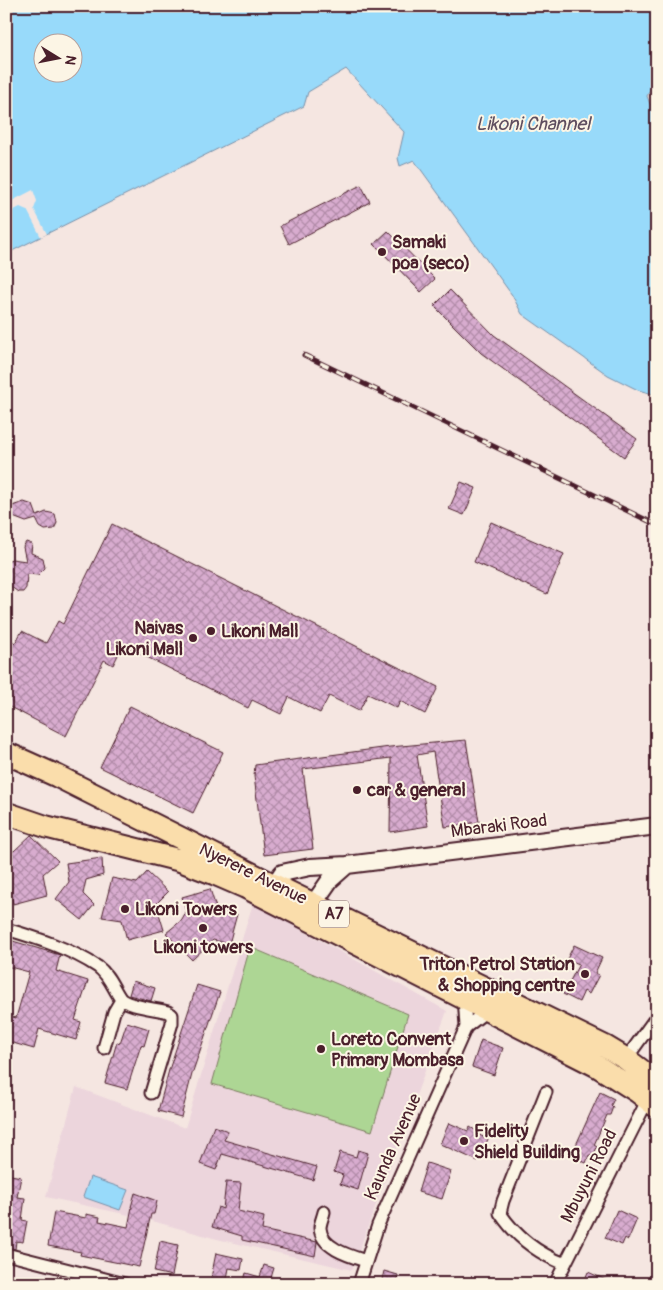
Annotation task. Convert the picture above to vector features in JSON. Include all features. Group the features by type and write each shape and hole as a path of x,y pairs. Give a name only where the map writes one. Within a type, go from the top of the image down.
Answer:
{"highway":[{"name":"Nyerere Avenue","path":"6,753 57,776 270,891 492,1002 626,1083 654,1093"},
{"name":"Nyerere Avenue","path":"6,813 47,827 179,860 230,880 270,891"},
{"name":"Nyerere Avenue","path":"492,1002 606,1047 626,1059 654,1093"},
{"path":"597,1066 606,1047"}],"main road":[{"name":"Mbaraki Road","path":"270,891 282,873 310,867 347,865 657,826"},
{"path":"309,910 330,880 347,865"}],"street":[{"path":"6,929 79,955 100,969 110,981 121,1000 168,1012 172,1015 172,1023 151,1094"},
{"name":"Kaunda Avenue","path":"358,1284 378,1225 466,1027 468,990"},
{"path":"104,1048 114,1012 121,1000"},
{"name":"Kaunda Avenue","path":"466,1027 492,1002"},
{"path":"626,1059 657,1016"},
{"path":"546,1092 503,1201 500,1214 522,1238 547,1257 564,1264"},
{"name":"Mbuyuni Road","path":"555,1284 654,1093"},
{"path":"324,1212 320,1228 326,1241 333,1248 366,1261"},
{"path":"6,1254 90,1280 125,1284"}],"shaded area":[{"name":"Loreto Convent Primary Mombasa","path":"253,903 447,1011 352,1270 217,1239 138,1217 46,1197 76,1087 185,1128"}],"green space":[{"path":"250,947 408,1014 372,1131 212,1084"}],"water":[{"name":"Likoni Channel","path":"6,6 657,6 657,77 647,96 650,104 657,112 657,395 638,390 608,375 522,314 512,295 414,160 400,166 398,158 404,132 346,69 308,92 304,106 6,254"},
{"path":"90,1177 128,1190 120,1210 83,1197"}],"pier":[{"path":"33,190 37,201 34,209 47,234 41,237 27,210 20,207 6,214 6,204"}],"building":[{"path":"361,185 370,202 289,244 280,226"},
{"path":"388,231 435,279 421,292 374,244"},
{"path":"450,290 494,335 637,439 624,457 481,353 434,306"},
{"path":"461,482 476,488 464,515 449,509"},
{"path":"24,502 33,505 37,516 46,512 55,514 57,523 54,529 45,530 40,527 36,519 26,522 13,517 6,526 6,508"},
{"path":"491,522 564,554 547,594 474,562"},
{"name":"Likoni Mall","path":"112,524 438,687 425,714 400,701 397,708 368,694 359,711 329,696 320,713 289,697 281,714 252,700 248,708 123,645 113,665 104,660 66,736 6,705 6,635 15,643 22,631 46,643 58,621 63,624"},
{"path":"26,542 32,544 31,553 43,558 45,568 38,575 27,574 26,588 23,592 18,592 6,583 6,561 12,559 26,561 23,547"},
{"path":"130,706 223,752 193,813 100,767"},
{"path":"466,740 479,822 445,827 433,752 417,755 428,826 390,832 391,758 303,769 313,849 264,855 254,776 255,765 390,747"},
{"path":"31,835 58,861 43,874 47,895 13,904 8,878 6,878 6,850 14,851"},
{"name":"Likoni Towers","path":"102,858 103,875 86,880 83,894 94,905 82,920 56,899 69,882 66,863"},
{"name":"Likoni Towers","path":"147,872 168,892 156,904 164,930 127,940 122,920 102,917 112,878 137,883"},
{"name":"Likoni towers","path":"210,889 216,908 237,914 229,944 213,940 192,960 166,933 182,920 187,911 182,897"},
{"path":"6,939 60,955 56,971 88,981 75,1020 81,1022 76,1040 39,1029 34,1049 6,1041 6,1015 16,1018 29,972 6,966"},
{"name":"Triton Petrol Station & Shopping centre","path":"574,945 602,958 595,973 599,975 589,994 584,991 579,1002 563,994 579,964 567,959"},
{"path":"133,981 155,988 151,1001 129,995"},
{"path":"197,985 220,992 192,1074 181,1117 158,1111 169,1070"},
{"path":"127,1022 149,1029 144,1046 141,1045 127,1089 105,1083 117,1042 120,1043"},
{"path":"481,1040 503,1048 494,1075 472,1067"},
{"path":"600,1092 614,1099 611,1105 613,1107 610,1115 607,1115 594,1145 597,1147 593,1156 589,1155 586,1163 571,1156"},
{"name":"Fidelity Shield Building","path":"449,1123 468,1131 470,1127 480,1133 479,1135 488,1139 478,1161 440,1144"},
{"path":"214,1126 228,1131 224,1140 317,1167 313,1180 222,1154 216,1170 200,1164"},
{"path":"358,1150 368,1153 358,1190 340,1184 343,1175 334,1172 340,1152 356,1157"},
{"path":"427,1163 451,1171 442,1199 418,1192"},
{"path":"6,1174 21,1177 17,1197 25,1198 22,1220 27,1221 23,1242 16,1241 15,1249 6,1247"},
{"path":"226,1182 241,1183 238,1211 264,1217 262,1230 317,1242 315,1256 242,1240 242,1236 212,1227 218,1207 223,1209"},
{"path":"135,1193 157,1201 154,1214 151,1214 139,1267 80,1255 81,1252 48,1246 54,1212 86,1218 86,1214 100,1217 99,1221 128,1227"},
{"path":"617,1210 637,1219 628,1240 625,1238 622,1245 605,1238"},
{"path":"160,1241 178,1245 172,1276 154,1272"},
{"path":"216,1253 243,1259 241,1270 229,1268 226,1284 210,1283"},
{"path":"264,1265 274,1268 270,1281 274,1282 274,1284 243,1284 246,1273 260,1277"},
{"path":"384,1271 398,1275 396,1284 381,1284"},
{"path":"588,1272 615,1284 583,1284"}],"railway":[{"path":"304,355 657,525"}],"place":[{"name":"Samaki poa (seco)","path":"382,252"},
{"name":"Likoni Mall","path":"211,631"},
{"name":"Naivas Likoni Mall","path":"193,638"},
{"name":"car & general","path":"357,790"},
{"name":"Likoni Towers","path":"125,909"},
{"name":"Likoni towers","path":"203,928"},
{"name":"Triton Petrol Station & Shopping centre","path":"585,974"},
{"name":"Loreto Convent Primary Mombasa","path":"321,1049"},
{"name":"Fidelity Shield Building","path":"464,1141"}]}
